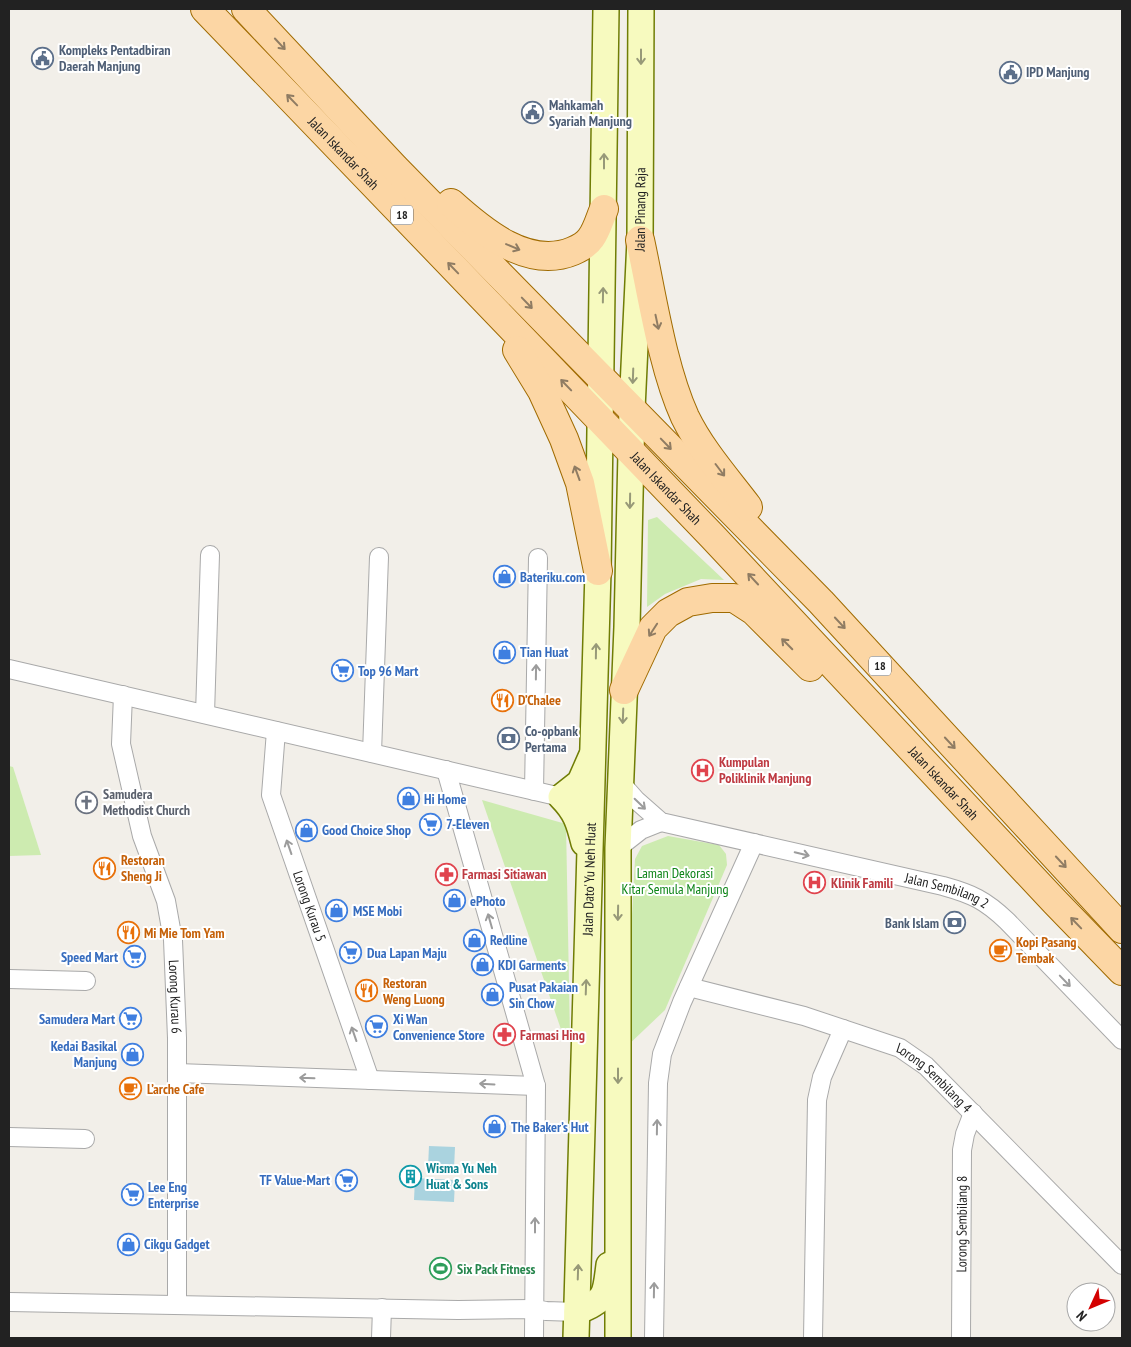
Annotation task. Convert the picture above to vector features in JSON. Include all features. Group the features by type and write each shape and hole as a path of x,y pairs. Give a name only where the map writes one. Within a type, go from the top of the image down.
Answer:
{"main road":[{"name":"Jalan Iskandar Shah","path":"205,9 712,536 1122,971"},
{"name":"Jalan Iskandar Shah","path":"246,9 395,168 821,602 1122,928"},
{"path":"602,379 606,9"},
{"name":"Jalan Pinang Raja","path":"631,452 640,240 641,9"},
{"path":"315,82 469,220 510,247 530,254 546,256 558,256 570,252 583,246 592,237 604,209"},
{"path":"640,240 672,380 686,417 708,454 821,602"},
{"path":"482,297 542,391 564,439 580,483 598,572"},
{"name":"Jalan Dato' Yu Neh Huat","path":"576,1338 602,379"},
{"name":"Jalan Dato' Yu Neh Huat","path":"618,1338 618,848 631,452"},
{"path":"624,690 653,628 668,612 688,602 712,598 734,598 754,611 832,688 942,780"},
{"path":"590,862 576,816 571,807 560,797 580,782 593,752"},
{"path":"577,1312 596,1304 607,1286 618,1191"}],"street":[{"path":"205,714 210,555"},
{"path":"372,753 379,557"},
{"path":"534,790 538,558"},
{"path":"9,669 560,797"},
{"name":"Lorong Kurau 6","path":"123,696 121,744 142,836 166,901 172,940 177,1073 177,1305"},
{"name":"Lorong Kurau 5","path":"276,731 271,795 370,1080"},
{"path":"446,770 536,1086 534,1338"},
{"name":"Jalan Sembilang 2","path":"621,783 636,800 661,822 943,886 978,897 1007,921 1122,1040"},
{"path":"618,848 641,830 661,822"},
{"path":"654,1338 658,1083 662,1054 689,987 754,843"},
{"path":"9,979 86,981"},
{"name":"Lorong Sembilang 4","path":"689,987 804,1016 900,1048 926,1066 1122,1265"},
{"path":"813,1338 817,1100 822,1077 843,1029"},
{"path":"177,1073 536,1086"},
{"name":"Lorong Sembilang 8","path":"961,1338 961,1158 965,1134 973,1114"},
{"path":"9,1137 85,1138"},
{"path":"9,1302 458,1310 534,1308 546,1311 577,1312"},
{"path":"381,1338 382,1308"}],"green space":[{"path":"657,517 724,580 701,579 665,594 647,607 648,520"},
{"path":"9,766 13,767 41,855 9,856"},
{"path":"482,800 566,824 570,1038 564,1038"},
{"name":"Laman Dekorasi Kitar Semula Manjung","path":"668,836 719,845 726,854 727,865 665,1010 625,1048 635,859 642,846"}],"water":[{"path":"429,1146 455,1147 454,1169 428,1167"},
{"path":"415,1178 455,1180 454,1202 414,1200"}],"place":[{"name":"Kompleks Pentadbiran Daerah Manjung","path":"43,58"},
{"name":"IPD Manjung","path":"1010,72"},
{"name":"Mahkamah Syariah Manjung","path":"533,113"},
{"name":"Bateriku.com","path":"504,577"},
{"name":"Tian Huat","path":"504,652"},
{"name":"Top 96 Mart","path":"342,671"},
{"name":"D’Chalee","path":"502,700"},
{"name":"Co-opbank Pertama","path":"509,739"},
{"name":"Kumpulan Poliklinik Manjung","path":"703,770"},
{"name":"Hi Home","path":"408,799"},
{"name":"Samudera Methodist Church","path":"87,802"},
{"name":"7-Eleven","path":"430,824"},
{"name":"Good Choice Shop","path":"306,830"},
{"name":"Restoran Sheng Ji","path":"105,868"},
{"name":"Farmasi Sitiawan","path":"446,874"},
{"name":"Klinik Famili","path":"815,883"},
{"name":"ePhoto","path":"454,901"},
{"name":"MSE Mobi","path":"337,911"},
{"name":"Bank Islam","path":"955,923"},
{"name":"Mi Mie Tom Yam","path":"128,933"},
{"name":"Redline","path":"474,940"},
{"name":"Kopi Pasang Tembak","path":"1000,950"},
{"name":"Dua Lapan Maju","path":"351,953"},
{"name":"Speed Mart","path":"134,957"},
{"name":"KDI Garments","path":"482,965"},
{"name":"Restoran Weng Luong","path":"367,991"},
{"name":"Pusat Pakaian Sin Chow","path":"493,995"},
{"name":"Samudera Mart","path":"131,1019"},
{"name":"Xi Wan Convenience Store","path":"377,1027"},
{"name":"Farmasi Hing","path":"504,1035"},
{"name":"Kedai Basikal Manjung","path":"133,1054"},
{"name":"L’arche Cafe","path":"131,1089"},
{"name":"The Baker’s Hut","path":"495,1127"},
{"name":"Wisma Yu Neh Huat & Sons","path":"410,1176"},
{"name":"TF Value-Mart","path":"346,1180"},
{"name":"Lee Eng Enterprise","path":"132,1195"},
{"name":"Cikgu Gadget","path":"128,1244"},
{"name":"Six Pack Fitness","path":"441,1269"}]}
